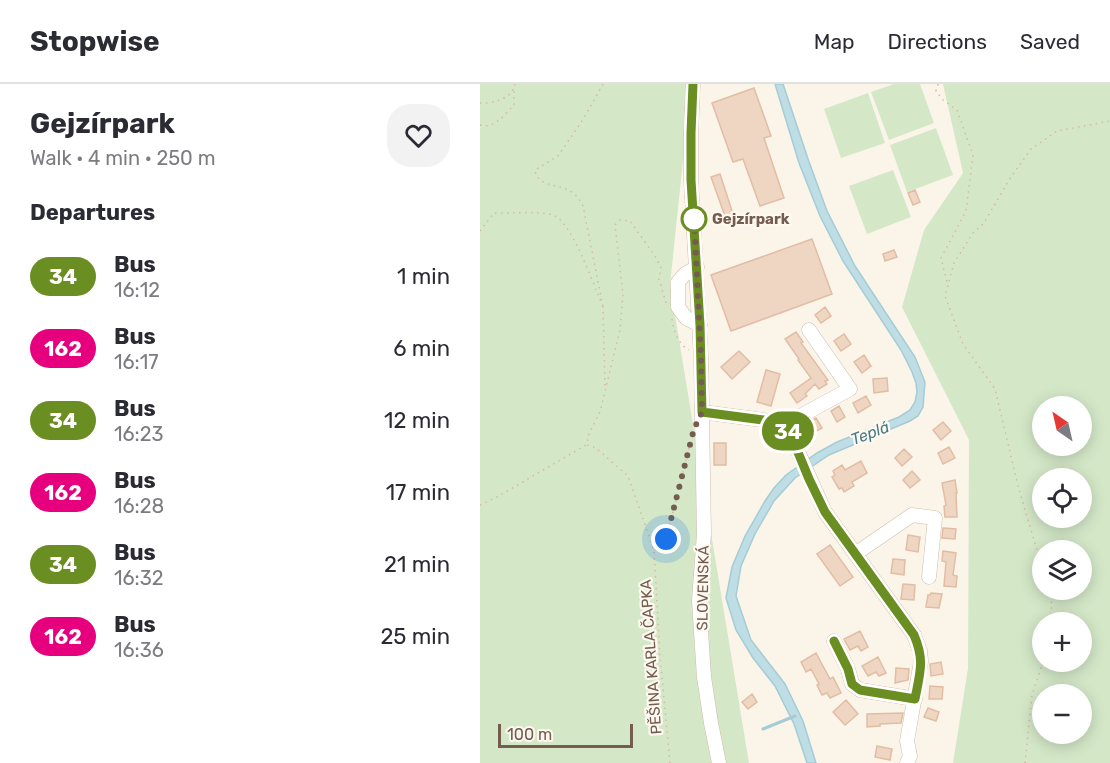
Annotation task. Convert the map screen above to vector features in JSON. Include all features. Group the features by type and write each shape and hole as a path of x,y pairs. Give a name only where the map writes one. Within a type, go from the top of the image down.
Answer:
{"street":[{"name":"SLOVENSKÁ","path":"693,84 691,180 700,325 704,534 699,601 704,677 718,763"},
{"path":"697,267 685,274 678,282 678,307 686,318 700,325"},
{"path":"702,412 784,425 850,388 809,330"},
{"path":"784,425 825,512 914,635 920,651 921,662 907,741 910,756 907,763"},
{"path":"855,554 912,515 935,518 929,576"},
{"path":"834,641 848,669 852,684 860,690 915,699"}],"path":[{"path":"480,125 495,124 514,105 515,84"},
{"path":"603,84 584,118 558,156 535,170 540,181 570,190 579,198 583,206 603,307 605,391"},
{"path":"938,84 936,91 943,100 957,110 973,155 966,212 941,258 948,286"},
{"path":"480,104 489,104 506,97 514,90"},
{"path":"1034,540 1018,486 995,389 963,344 945,296 954,263 973,233 984,223 1009,180 1031,149 1057,131 1110,121"},
{"path":"480,231 494,213 548,214 557,217 564,224 579,250 603,307"},
{"path":"480,505 586,445 600,412 620,330 623,294 615,225 620,220 630,221 655,256 661,268 659,279"},
{"path":"654,550 666,539 691,439"},
{"name":"PĚŠINA KARLA ČAPKA","path":"586,445 596,448 628,476 654,550 660,656 670,763"},
{"path":"1025,763 1032,695 1040,672"}],"green space":[{"path":"480,84 691,84 670,285 749,763 480,763"},
{"path":"894,84 920,84 934,123 889,140 871,92"},
{"path":"943,84 1110,84 1110,763 953,763 968,668 969,440 902,307 924,230 963,173"},
{"path":"868,93 885,143 841,158 824,109"},
{"path":"936,128 953,175 907,192 890,145"},
{"path":"893,170 911,217 867,234 849,186"}],"water":[{"name":"Teplá","path":"775,84 783,84 827,211 855,266 915,357 925,382 923,407 918,416 829,455 795,478 774,501 755,534 741,566 736,596 751,640 785,684 803,721 816,763 807,763 794,724 775,686 753,658 736,630 726,598 732,567 745,536 765,501 786,475 837,442 899,417 910,410 917,392 912,372 901,350 843,261 820,216 799,163"}],"building":[{"path":"754,88 771,136 764,138 784,198 760,206 743,159 733,162 712,103"},
{"path":"720,174 734,217 726,219 711,177"},
{"path":"915,190 920,202 913,205 908,193"},
{"path":"812,239 832,294 731,331 711,275"},
{"path":"894,250 897,257 885,261 883,254"},
{"path":"825,307 831,316 821,323 815,315"},
{"path":"796,332 803,342 801,343 828,380 825,381 827,384 819,389 815,384 805,394 807,396 797,403 790,393 811,378 785,339"},
{"path":"844,334 851,344 841,351 834,341"},
{"path":"739,351 750,362 732,379 721,367"},
{"path":"864,355 871,366 862,373 854,362"},
{"path":"766,370 780,374 771,406 757,402"},
{"path":"887,378 888,391 874,393 873,379"},
{"path":"866,396 871,405 858,413 853,403"},
{"path":"839,406 845,417 837,422 831,411"},
{"path":"816,418 822,428 813,433 808,422"},
{"path":"943,422 951,431 941,440 933,430"},
{"path":"714,443 726,443 726,465 714,465"},
{"path":"949,447 955,458 943,464 938,453"},
{"path":"904,449 912,457 902,466 895,458"},
{"path":"861,461 867,473 852,482 854,486 844,492 842,488 839,489 832,477 835,475 833,471 842,465 845,470"},
{"path":"912,471 920,480 910,488 903,480"},
{"path":"955,480 957,517 945,517 944,506 946,505 942,483"},
{"path":"943,528 956,529 955,539 942,538"},
{"path":"908,535 920,537 918,552 906,550"},
{"path":"830,545 853,577 840,586 817,554"},
{"path":"943,551 956,553 953,575 957,576 956,587 944,586 946,562 942,561"},
{"path":"893,559 905,560 904,575 891,573"},
{"path":"903,584 915,585 914,600 901,599"},
{"path":"942,594 939,608 926,607 928,595"},
{"path":"860,631 868,647 861,651 858,646 850,650 844,639"},
{"path":"816,653 830,679 833,677 841,693 830,698 827,693 822,695 811,669 806,672 801,662"},
{"path":"878,657 886,673 879,676 876,672 868,676 862,666"},
{"path":"941,662 943,674 931,676 930,664"},
{"path":"896,668 909,669 908,680 895,683"},
{"path":"930,686 943,687 942,699 929,699"},
{"path":"752,694 757,702 748,709 742,702"},
{"path":"846,700 858,714 845,725 833,712"},
{"path":"928,708 939,712 936,721 924,717"},
{"path":"903,713 901,723 867,727 867,714"},
{"path":"877,746 892,749 890,760 875,757"}],"waterway":[{"path":"763,729 795,716"}],"bus line":[{"name":"34","path":"693,84 691,180 700,325 702,412 784,425 825,512 914,635 921,662 915,699 860,690 852,684 848,669 834,641"}],"place":[{"name":"Gejzírpark","path":"694,219"}],"route":[{"path":"666,539 694,429 702,412 694,216 694,219"}]}
